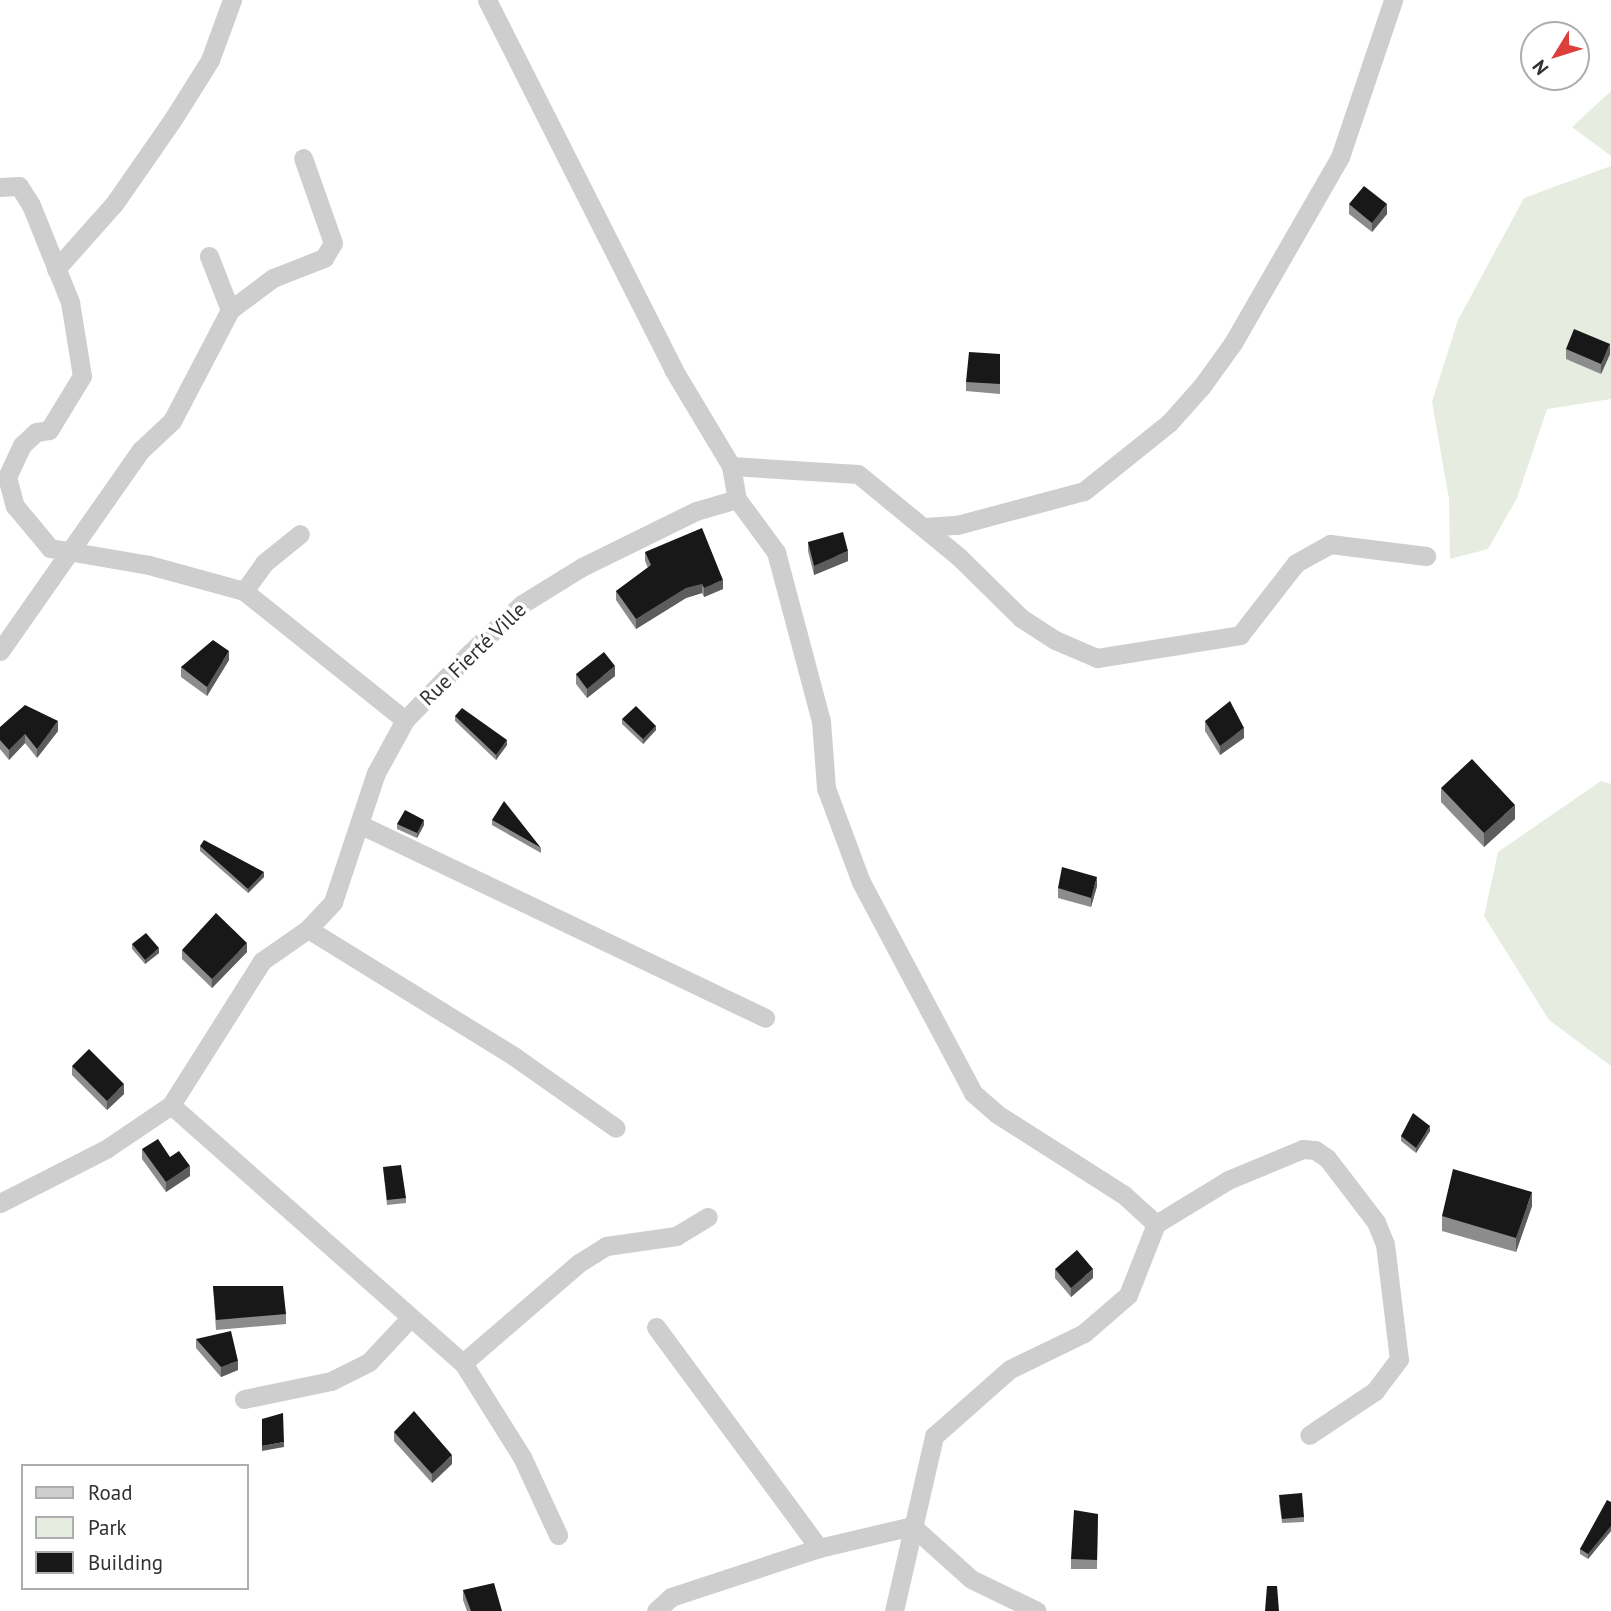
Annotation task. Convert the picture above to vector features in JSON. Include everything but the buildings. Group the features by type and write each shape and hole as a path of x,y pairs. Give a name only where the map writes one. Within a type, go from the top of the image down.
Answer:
{"street":[{"path":"56,269 114,204 173,119 210,60 232,0"},
{"path":"487,0 673,369 731,466 737,499 776,552 821,721 826,789 861,882 973,1093 997,1114 1124,1195 1156,1224"},
{"path":"925,527 957,525 1084,491 1169,423 1202,386 1233,344 1340,157 1393,0"},
{"path":"0,650 141,450 172,421 230,310 274,278 324,258 333,243 303,159"},
{"path":"0,187 19,186 56,269 75,320 82,376 49,430 36,432 22,445 7,477 21,514 50,548 149,565 244,592 405,720"},
{"path":"209,256 230,310"},
{"path":"731,466 858,474 925,527 1021,618 1055,640 1097,658 1240,635 1296,563 1330,544 1426,556"},
{"name":"Rue Fierté Ville","path":"0,1203 106,1149 171,1105 262,961 308,929 332,902 376,773 405,720 522,604 582,567 696,511 737,499"},
{"path":"244,592 264,563 300,534"},
{"path":"359,824 765,1018"},
{"path":"308,929 515,1057 616,1128"},
{"path":"171,1105 463,1363 522,1457 558,1535"},
{"path":"894,1611 934,1436 1010,1369 1084,1333 1128,1295 1156,1224 1228,1180 1303,1149 1315,1150 1327,1158 1376,1222 1385,1244 1399,1359 1376,1391 1310,1434"},
{"path":"463,1363 579,1263 606,1245 676,1236 708,1217"},
{"path":"244,1399 331,1381 369,1362 410,1318"},
{"path":"656,1327 819,1548"},
{"path":"656,1611 671,1597 819,1548 912,1526"},
{"path":"912,1526 971,1579 1037,1611"}],"green space":[{"path":"1611,91 1611,156 1572,127"},
{"path":"1611,166 1611,399 1547,409 1517,498 1488,549 1450,559 1449,499 1432,402 1458,320 1524,198"},
{"path":"1601,781 1611,784 1611,1066 1549,1020 1484,916 1498,852"}]}
